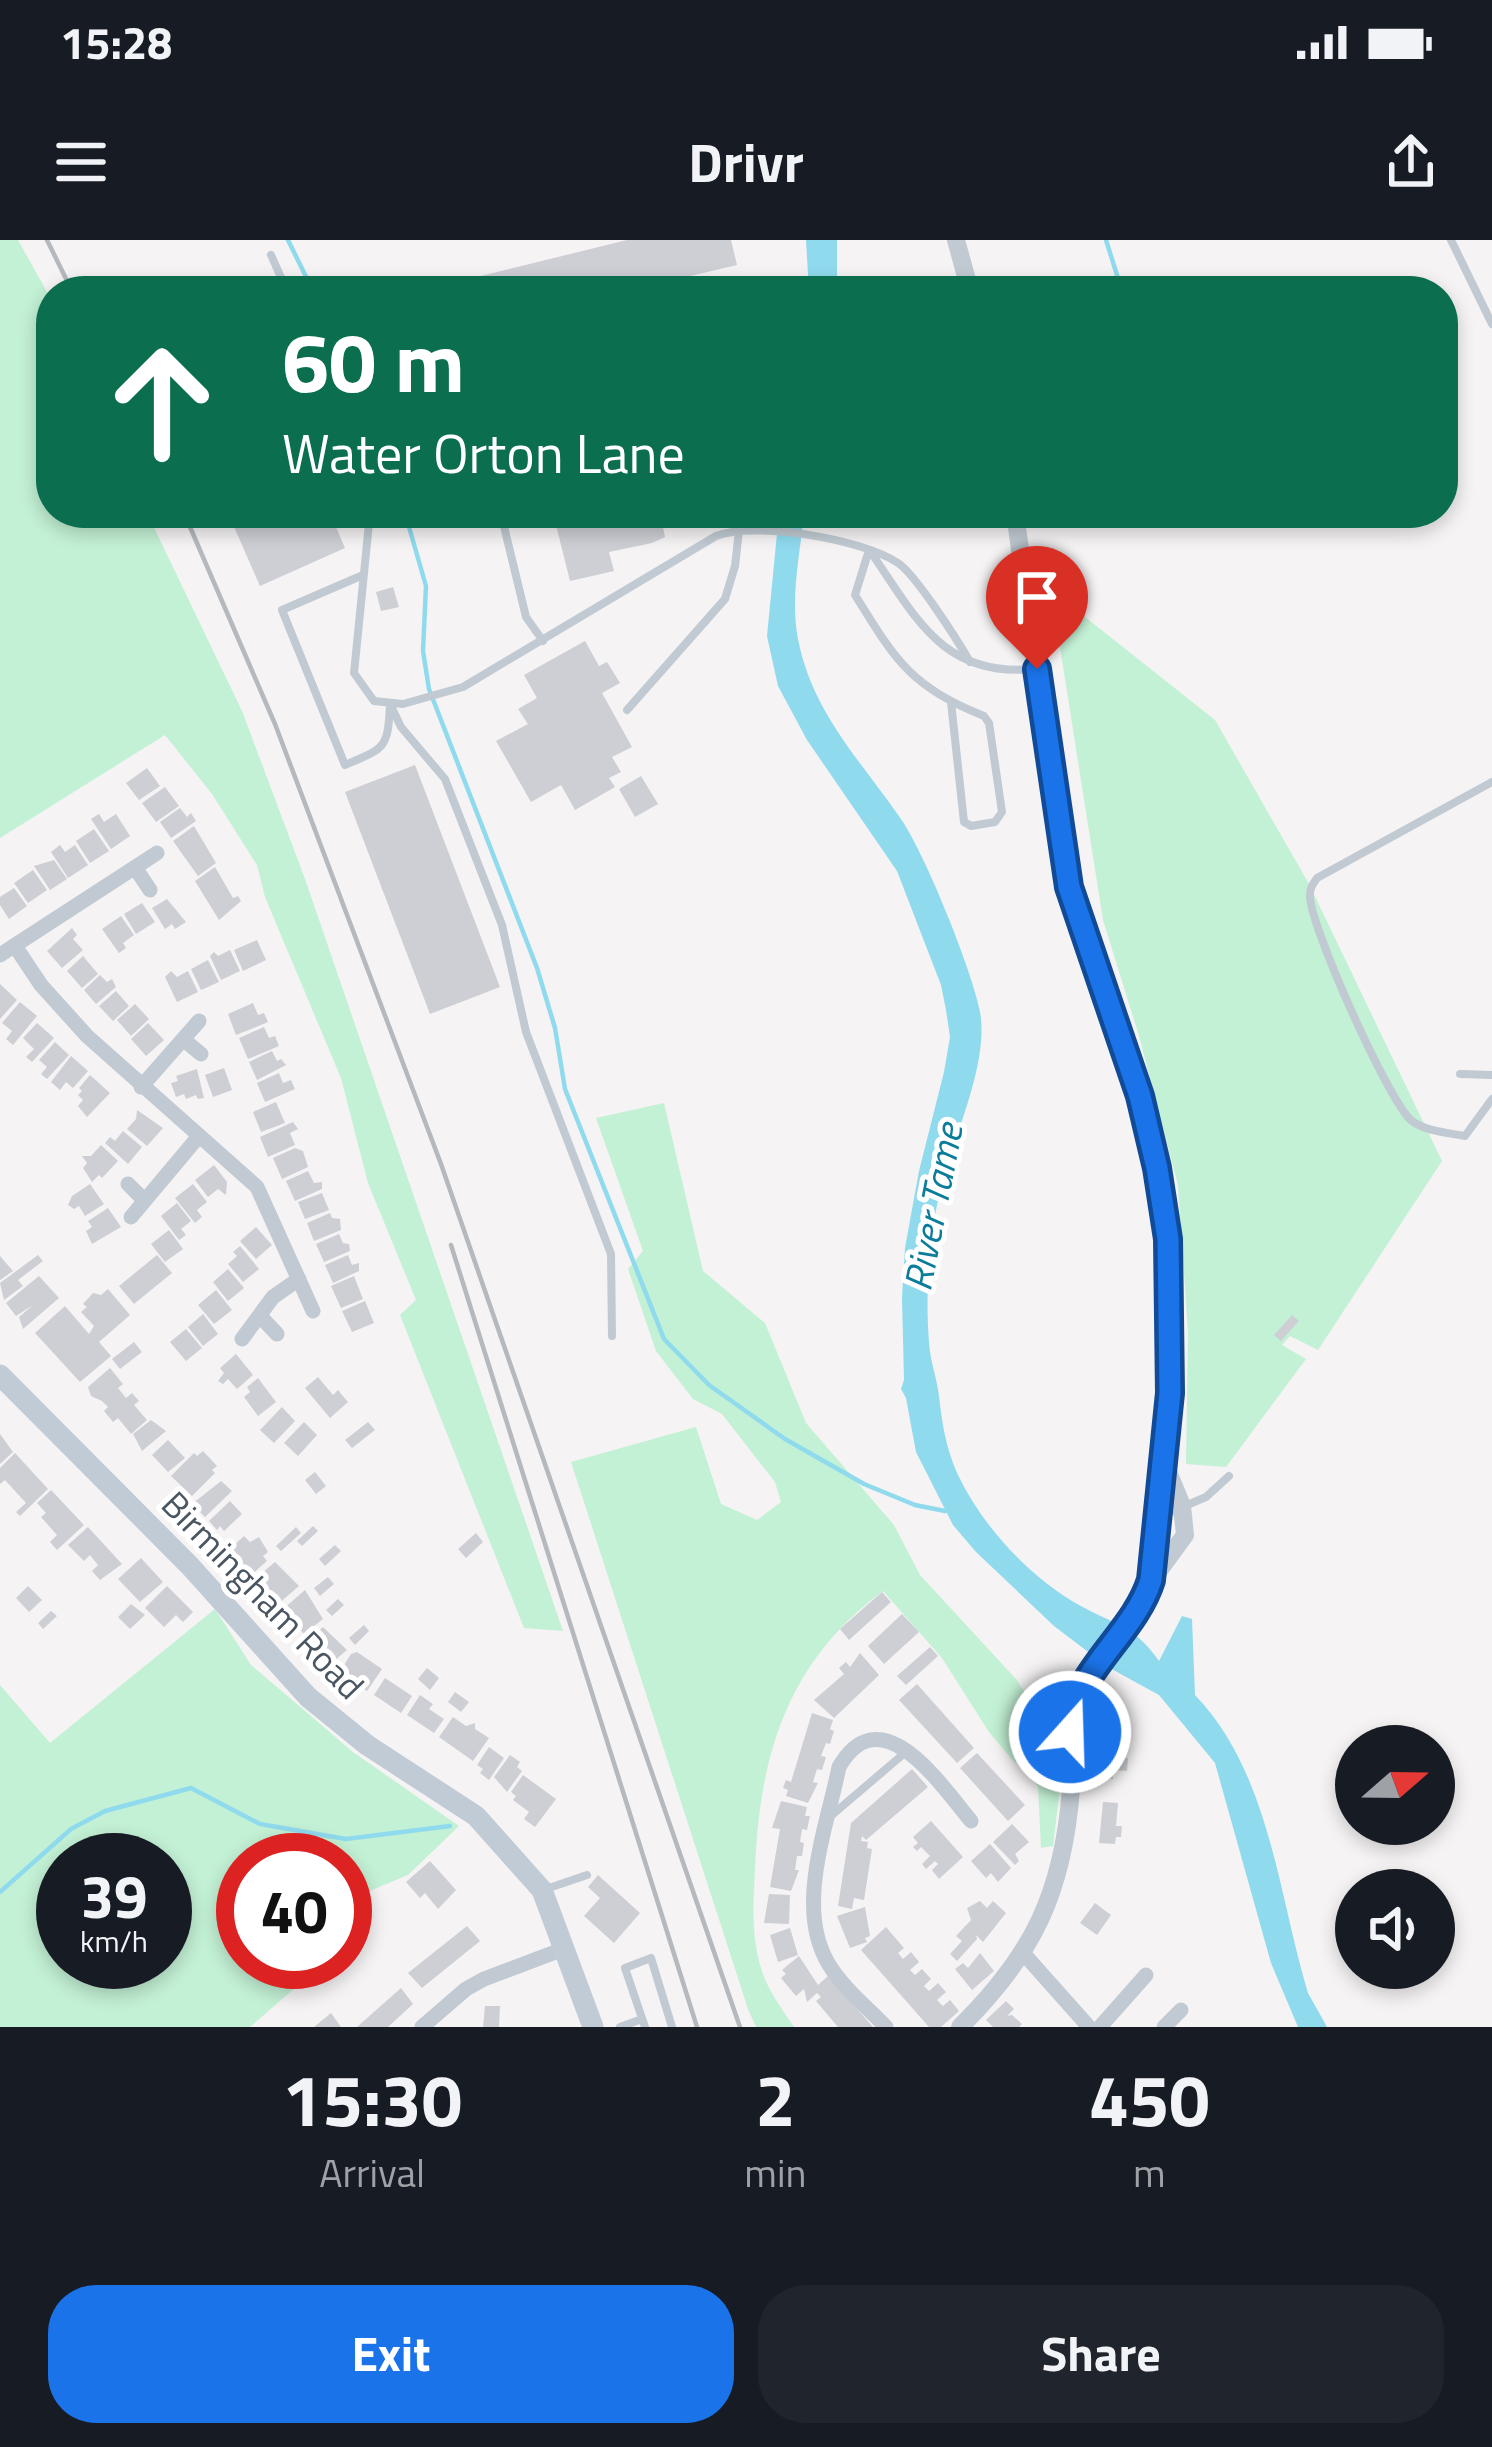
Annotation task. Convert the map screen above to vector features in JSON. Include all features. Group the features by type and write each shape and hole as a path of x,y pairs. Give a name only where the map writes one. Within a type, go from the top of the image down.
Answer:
{"main road":[{"name":"Birmingham Road","path":"0,1375 190,1566 308,1697 367,1745 476,1816 542,1890 593,2027"}],"street":[{"path":"956,240 966,276"},
{"path":"960,2027 1024,1954 1045,1915 1069,1820 1074,1756 1071,1714 1088,1681 1144,1601 1151,1580 1172,1326 1168,1239 1157,1168 1140,1096 1069,887 1017,528"},
{"path":"157,853 7,951 141,1087 257,1187 313,1311"},
{"path":"136,868 150,890"},
{"path":"141,1087 199,1022"},
{"path":"184,1040 200,1054"},
{"path":"131,1217 199,1136"},
{"path":"128,1184 144,1200"},
{"path":"242,1339 273,1297 299,1279"},
{"path":"261,1317 278,1334"},
{"path":"1151,1580 1185,1535 1182,1506 1162,1457"},
{"path":"886,2027 834,1973 817,1938 814,1894 839,1767 850,1753 882,1740 908,1750 970,1821"},
{"path":"422,2027 484,1979 566,1948"},
{"path":"1024,1954 1089,2027"},
{"path":"1100,2027 1146,1975"},
{"path":"1164,2027 1181,2011"}],"lane":[{"path":"1450,240 1492,324"},
{"path":"271,255 280,276"},
{"path":"368,528 354,673 374,701 426,700 455,690 716,536 738,528 825,540 869,550 901,564 970,662"},
{"path":"504,528 520,601 543,641"},
{"path":"627,710 724,599 735,566 738,528"},
{"path":"869,550 943,648 970,662 1018,671 1037,669"},
{"path":"869,550 855,596 909,674 951,702 985,716 989,723 1002,812 995,822 971,826 964,822 951,702"},
{"path":"363,575 282,610 345,765 383,749 390,704"},
{"path":"390,704 401,727 445,779 502,925 526,1032 611,1254 612,1336"},
{"path":"1492,782 1317,878 1309,896 1318,930 1354,1014 1403,1112 1422,1126 1465,1136 1492,1099"},
{"path":"1460,1074 1492,1076"},
{"path":"1156,1520 1207,1497 1229,1476"},
{"path":"829,1817 908,1750"},
{"path":"542,1890 587,1875"},
{"path":"620,2027 643,2023 625,1968 651,1958 672,2027"}],"green space":[{"path":"0,240 18,240 38,276 36,528 154,528 242,711 305,879 563,1631 524,1628 400,1315 416,1300 368,1183 341,1078 265,897 257,865 212,794 165,735 0,838"},
{"path":"1051,590 1215,720 1309,884 1442,1161 1318,1350 1290,1336 1282,1345 1306,1359 1226,1467 1186,1464 1188,1332 1178,1185 1103,920"},
{"path":"664,1103 703,1271 765,1323 806,1423 894,1525 920,1575 1016,1679 1064,1754 1053,1846 1041,1848 1038,1787 1020,1760 1015,1763 989,1732 942,1658 883,1591 850,1619 801,1680 784,1714 763,1789 754,1884 756,1946 768,1986 794,2027 756,2027 748,2009 571,1462 696,1427 721,1504 757,1520 781,1502 775,1482 722,1414 693,1399 656,1351 628,1269 643,1251 596,1118"},
{"path":"215,1609 251,1665 353,1752 459,1826 408,1875 372,1890 372,1833 216,1833 216,1989 294,1989 250,2027 0,2027 0,1685 50,1743"}],"water":[{"path":"806,240 837,240 837,276 808,276"},
{"name":"River Tame","path":"778,528 802,528 796,623 814,690 911,836 958,942 980,1012 976,1074 938,1199 928,1281 930,1349 954,1465 979,1512 1022,1562 1072,1601 1130,1631 1159,1661 1182,1616 1192,1619 1195,1695 1220,1726 1256,1797 1308,1993 1327,2027 1298,2027 1271,1963 1215,1763 1159,1695 1108,1667 1054,1626 976,1552 953,1525 916,1452 901,1389 902,1298 905,1248 919,1171 950,1037 941,985 897,871 807,740 778,686 767,636"}],"building":[{"path":"627,240 731,240 737,265 690,276 481,276"},
{"path":"235,528 336,528 345,548 260,586"},
{"path":"557,528 663,528 665,537 652,543 609,552 614,571 570,581"},
{"path":"393,587 399,607 381,611 376,592"},
{"path":"585,641 599,666 607,662 620,683 602,693 632,747 612,757 621,772 609,778 615,787 575,810 561,785 531,802 496,741 528,724 518,709 537,698 524,675"},
{"path":"415,765 500,987 430,1014 345,792"},
{"path":"147,768 160,786 139,800 126,783"},
{"path":"641,776 658,804 635,817 619,789"},
{"path":"165,787 179,806 156,822 142,803"},
{"path":"180,808 196,821 171,838 160,822"},
{"path":"99,814 104,822 116,814 130,836 111,849 91,819"},
{"path":"194,826 216,863 198,876 173,841"},
{"path":"94,829 109,851 90,863 76,841"},
{"path":"60,845 65,852 75,845 88,865 68,878 51,852"},
{"path":"54,860 67,879 50,890 34,866"},
{"path":"215,867 233,898 238,896 241,901 219,920 195,881"},
{"path":"33,870 47,890 28,903 14,883"},
{"path":"14,888 27,906 9,919 0,897"},
{"path":"167,899 186,922 175,929 172,924 165,929 152,908"},
{"path":"142,903 155,922 136,934 124,914"},
{"path":"121,916 134,935 119,953 102,929"},
{"path":"72,928 77,935 73,939 83,950 62,968 47,951"},
{"path":"257,940 266,960 243,971 234,950"},
{"path":"230,950 240,971 221,980 210,956"},
{"path":"83,956 98,974 82,988 67,971"},
{"path":"208,960 219,982 201,990 191,969"},
{"path":"171,971 177,977 188,971 198,992 177,1002 165,977"},
{"path":"100,975 107,982 112,979 116,987 96,1004 84,990"},
{"path":"0,984 17,1000 0,1019"},
{"path":"116,991 129,1006 113,1021 99,1006"},
{"path":"20,1002 37,1016 13,1045 6,1039 12,1031 2,1023"},
{"path":"253,1003 268,1022 236,1035 228,1014"},
{"path":"135,1004 149,1019 131,1036 117,1020"},
{"path":"37,1023 54,1038 32,1062 26,1057 34,1049 23,1038"},
{"path":"148,1023 164,1040 146,1056 131,1039"},
{"path":"264,1027 279,1046 248,1059 239,1038"},
{"path":"55,1042 69,1055 47,1079 41,1074 47,1067 39,1060"},
{"path":"272,1051 286,1065 257,1080 249,1062"},
{"path":"71,1056 88,1071 73,1088 66,1082 60,1090 51,1082"},
{"path":"224,1068 232,1090 213,1097 205,1075"},
{"path":"197,1069 204,1098 176,1097 171,1083 178,1081 176,1076"},
{"path":"279,1073 283,1083 291,1080 295,1089 265,1102 257,1083"},
{"path":"90,1075 110,1093 87,1117 78,1106 83,1100 78,1095"},
{"path":"276,1102 285,1123 261,1132 253,1112"},
{"path":"137,1110 163,1128 147,1146 127,1129"},
{"path":"293,1122 298,1129 290,1133 295,1145 268,1157 260,1137"},
{"path":"123,1131 142,1147 128,1164 105,1143 110,1137 115,1141"},
{"path":"101,1145 118,1161 92,1182 82,1156 91,1156"},
{"path":"295,1148 303,1151 308,1167 282,1179 273,1158"},
{"path":"214,1165 227,1182 226,1195 218,1189 208,1197 195,1180"},
{"path":"308,1171 314,1183 322,1182 322,1189 295,1201 286,1181"},
{"path":"90,1184 104,1204 85,1216 79,1206 68,1205 72,1196"},
{"path":"193,1184 207,1202 197,1210 202,1217 195,1223 175,1198"},
{"path":"322,1193 329,1210 305,1219 298,1202"},
{"path":"177,1203 191,1221 181,1229 186,1235 179,1240 161,1216"},
{"path":"108,1208 121,1227 92,1244 86,1231 92,1227 88,1221"},
{"path":"330,1213 340,1219 341,1230 314,1241 307,1223"},
{"path":"256,1227 272,1245 256,1259 240,1241"},
{"path":"169,1230 183,1249 165,1262 151,1244"},
{"path":"339,1234 350,1251 324,1262 316,1244"},
{"path":"240,1246 259,1269 243,1282 228,1264"},
{"path":"38,1255 43,1261 18,1280 23,1286 4,1300 0,1283"},
{"path":"157,1255 172,1273 134,1304 119,1286"},
{"path":"348,1255 352,1265 359,1263 359,1271 333,1283 325,1265"},
{"path":"0,1256 13,1271 0,1280"},
{"path":"228,1269 244,1288 228,1301 213,1282"},
{"path":"39,1276 59,1298 23,1329 19,1317 33,1305 16,1316 6,1303"},
{"path":"354,1276 363,1299 341,1308 331,1286"},
{"path":"108,1289 130,1315 99,1342 111,1356 80,1382 35,1333 65,1306 89,1334 94,1326 81,1312 87,1307 83,1304 93,1293 101,1295"},
{"path":"216,1290 232,1310 214,1324 198,1305"},
{"path":"365,1301 374,1323 352,1332 342,1311"},
{"path":"203,1314 218,1334 203,1346 188,1327"},
{"path":"1292,1315 1299,1321 1281,1341 1274,1335"},
{"path":"186,1329 202,1348 186,1361 170,1342"},
{"path":"134,1342 142,1352 120,1369 112,1359"},
{"path":"236,1354 253,1375 237,1389 228,1379 223,1384 218,1381 224,1373 220,1368"},
{"path":"110,1368 123,1384 118,1388 126,1398 132,1393 139,1401 134,1405 147,1420 131,1434 118,1418 113,1422 104,1411 108,1407 91,1396 88,1387"},
{"path":"318,1377 333,1395 338,1390 348,1402 330,1418 305,1388"},
{"path":"258,1378 276,1402 258,1416 244,1397"},
{"path":"282,1407 295,1421 274,1443 260,1430"},
{"path":"151,1420 166,1431 142,1451 133,1434"},
{"path":"304,1422 317,1435 298,1456 284,1443"},
{"path":"368,1422 375,1430 352,1448 345,1440"},
{"path":"0,1434 13,1452 0,1464"},
{"path":"168,1440 185,1458 168,1472 152,1455"},
{"path":"203,1451 217,1466 192,1496 171,1476 194,1453"},
{"path":"15,1453 48,1489 20,1516 16,1512 26,1503 5,1480 0,1484 0,1468"},
{"path":"315,1472 326,1486 316,1494 305,1480"},
{"path":"221,1481 232,1491 205,1517 192,1504"},
{"path":"51,1490 84,1525 57,1550 50,1542 57,1535 41,1517 46,1513 37,1503"},
{"path":"230,1501 242,1514 224,1531 220,1526 217,1530 209,1521"},
{"path":"313,1526 318,1531 302,1546 297,1541"},
{"path":"88,1527 122,1564 100,1580 92,1571 98,1565 90,1555 84,1561 68,1545"},
{"path":"296,1527 301,1533 281,1551 276,1546"},
{"path":"476,1533 483,1542 466,1558 458,1549"},
{"path":"244,1536 250,1542 259,1537 268,1552 263,1556 267,1561 250,1576 231,1548"},
{"path":"335,1545 341,1551 325,1566 319,1559"},
{"path":"141,1558 163,1582 140,1602 118,1579"},
{"path":"275,1562 299,1586 278,1604 256,1578"},
{"path":"328,1577 334,1584 320,1596 314,1588"},
{"path":"28,1586 42,1600 29,1612 16,1598"},
{"path":"167,1586 193,1612 183,1622 176,1615 164,1627 145,1608"},
{"path":"305,1590 323,1619 304,1634 282,1610"},
{"path":"882,1592 891,1602 849,1640 840,1629"},
{"path":"338,1599 344,1605 332,1616 326,1610"},
{"path":"131,1604 145,1615 130,1629 118,1617"},
{"path":"51,1611 57,1616 43,1629 38,1623"},
{"path":"902,1614 919,1632 884,1664 868,1646"},
{"path":"364,1625 369,1631 355,1645 349,1638"},
{"path":"323,1627 347,1650 328,1666 308,1640"},
{"path":"930,1647 938,1656 906,1685 897,1676"},
{"path":"357,1652 382,1669 367,1691 339,1673"},
{"path":"860,1653 879,1675 834,1718 814,1700 844,1674 839,1668 846,1662 850,1667"},
{"path":"427,1668 439,1678 430,1690 418,1679"},
{"path":"385,1678 412,1696 401,1713 374,1695"},
{"path":"917,1684 974,1748 957,1763 899,1700"},
{"path":"455,1692 469,1702 461,1712 448,1702"},
{"path":"420,1695 444,1719 434,1733 407,1715"},
{"path":"812,1713 833,1720 830,1729 834,1731 821,1756 826,1757 822,1770 817,1769 813,1782 818,1783 808,1803 786,1796 788,1790 783,1788 786,1780 791,1782"},
{"path":"453,1717 466,1726 475,1723 475,1729 489,1738 473,1761 439,1737"},
{"path":"489,1747 504,1758 489,1780 477,1765"},
{"path":"977,1753 1025,1805 1008,1821 960,1768"},
{"path":"510,1755 520,1762 517,1767 522,1771 507,1792 494,1777"},
{"path":"1097,1756 1128,1758 1127,1771 1113,1770 1113,1779 1092,1777"},
{"path":"912,1769 928,1787 866,1840 862,1836 861,1841 872,1849 864,1900 854,1898 852,1909 838,1906 851,1823"},
{"path":"523,1775 556,1799 535,1827 524,1819 529,1812 513,1800 516,1796 511,1792"},
{"path":"781,1801 807,1807 805,1816 810,1816 807,1830 802,1829 802,1856 797,1856 795,1870 799,1870 791,1891 770,1887 780,1829 772,1828"},
{"path":"1103,1802 1118,1803 1116,1826 1122,1826 1115,1844 1099,1843"},
{"path":"931,1821 963,1857 939,1879 932,1870 938,1864 935,1861 926,1869 922,1864 930,1856 921,1847 917,1851 913,1847 918,1843 913,1837"},
{"path":"1012,1824 1029,1842 1015,1854 1019,1861 1015,1865 993,1842"},
{"path":"990,1844 1011,1868 998,1882 991,1873 986,1878 971,1861"},
{"path":"430,1861 456,1890 438,1909 425,1893 420,1898 406,1882"},
{"path":"598,1875 640,1913 614,1943 584,1916 600,1898 588,1887"},
{"path":"769,1894 790,1895 789,1924 764,1923"},
{"path":"980,1901 987,1908 993,1901 1006,1913 983,1942 976,1935 957,1961 950,1954 962,1941 956,1936 971,1920 967,1908"},
{"path":"1095,1903 1111,1915 1097,1935 1080,1923"},
{"path":"865,1907 870,1936 867,1942 850,1948 837,1916"},
{"path":"467,1926 480,1941 422,1988 408,1973"},
{"path":"886,1927 904,1948 898,1953 903,1959 911,1952 919,1962 910,1970 915,1975 922,1969 931,1979 924,1986 929,1991 938,1983 946,1992 937,2000 943,2006 950,2000 959,2011 941,2027 929,2027 861,1950"},
{"path":"790,1928 798,1955 778,1962 770,1935"},
{"path":"980,1953 994,1971 972,1990 955,1969 963,1963 968,1968"},
{"path":"799,1956 818,1985 828,1976 873,2027 838,2027 816,2001 821,1997 817,1993 807,2002 804,1989 796,1996 781,1978 786,1974 782,1970"},
{"path":"401,1988 413,2004 388,2027 357,2027"},
{"path":"1006,2001 1014,2009 1007,2016 1022,2024 993,2027 986,2020"},
{"path":"485,2006 500,2006 499,2027 483,2027"},
{"path":"331,2013 341,2027 314,2027"}],"waterway":[{"path":"288,240 306,276"},
{"path":"1106,240 1117,276"},
{"path":"409,528 426,586 423,651 429,689 537,968 555,1028 565,1089 664,1339 709,1385 785,1439 864,1484 915,1505 945,1511"},
{"path":"0,1892 71,1829 105,1811 191,1788 260,1824 346,1839 450,1826"}],"railway":[{"path":"47,240 65,276"},
{"path":"190,528 275,724 441,1164 740,2027"},
{"path":"451,1245 697,2027"}],"route":[{"path":"1037,669 1069,887 1140,1096 1157,1168 1168,1239 1172,1326 1151,1580 1144,1601 1072,1706 1070,1732"}]}
